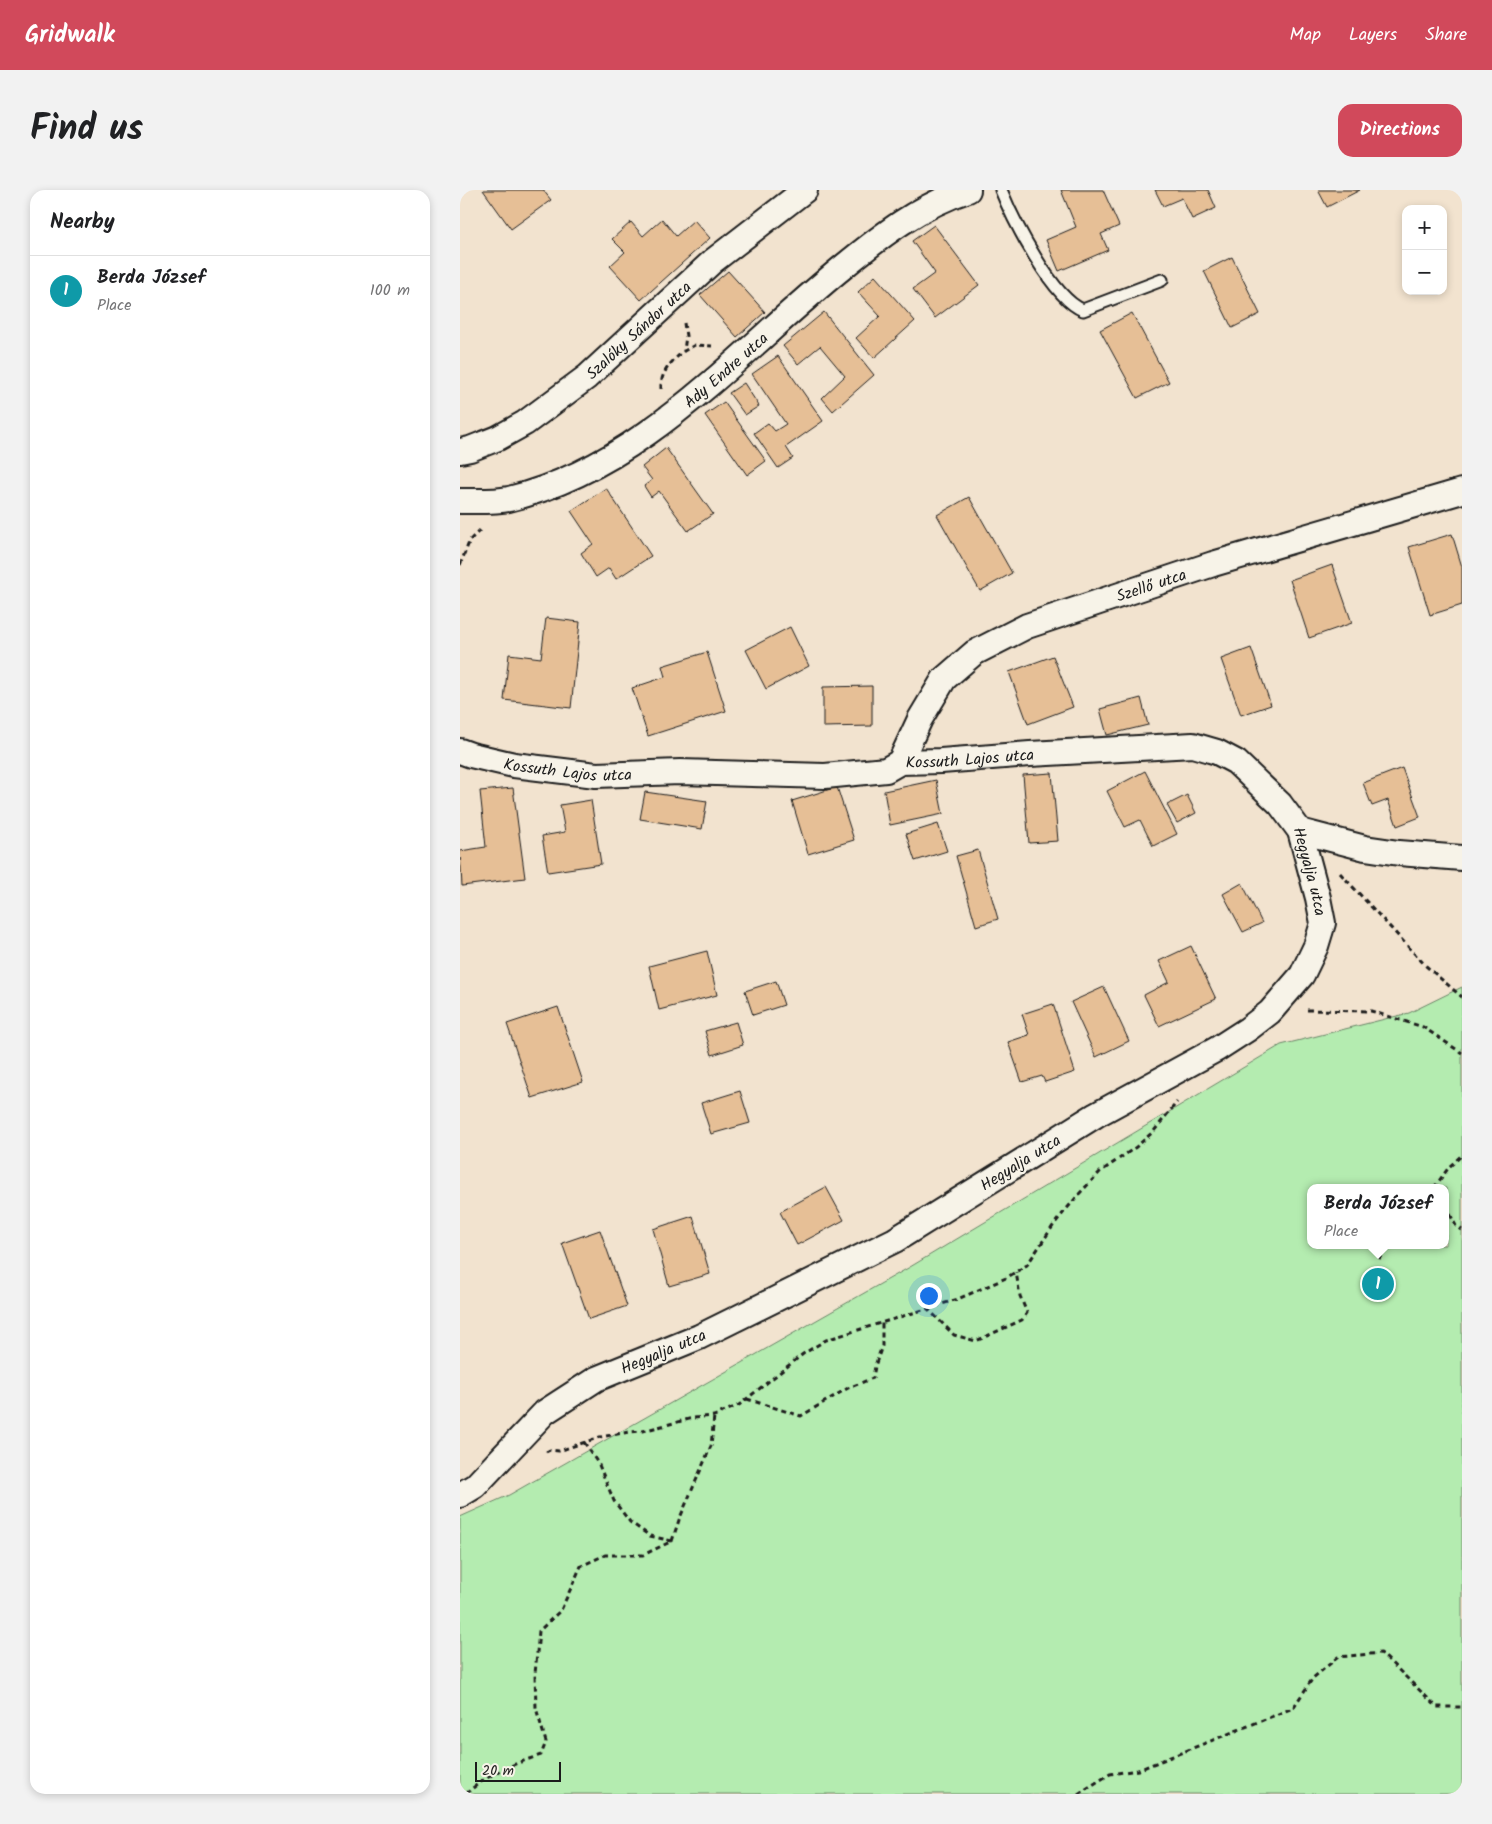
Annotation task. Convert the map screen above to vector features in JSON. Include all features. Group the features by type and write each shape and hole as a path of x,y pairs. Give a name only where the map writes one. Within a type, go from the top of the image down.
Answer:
{"street":[{"name":"Szalóky Sándor utca","path":"460,451 498,438 525,423 587,377 713,261 805,190"},
{"name":"Ady Endre utca","path":"460,501 507,499 560,482 597,465 639,440 736,363 802,301 890,230 912,216 968,190"},
{"name":"Szellő utca","path":"900,762 920,719 944,679 974,653 1028,626 1213,564 1462,491"},
{"name":"Kossuth Lajos utca","path":"460,751 514,765 596,775 680,772 825,776 886,770 900,762 1193,745 1217,752 1236,762 1280,804 1300,831"},
{"name":"Hegyalja utca","path":"460,1494 475,1486 545,1412 596,1379 699,1337 895,1240 1096,1115 1217,1049 1270,1012 1302,975 1316,946 1323,923 1300,831 1365,848 1462,858"}],"lane":[{"path":"1001,190 1008,206 1050,280 1075,307 1083,310 1162,280"}],"path":[{"path":"674,297 680,305 685,324 684,352 695,345 716,347 736,363"},
{"path":"460,566 470,540 507,499"},
{"path":"1339,872 1426,966 1462,997"},
{"path":"1302,1011 1372,1011 1423,1027 1462,1053"},
{"path":"541,1454 550,1450 559,1451 600,1437 643,1431 693,1418 714,1416 740,1405 803,1354 826,1340 958,1299 981,1290 1027,1266 1056,1223 1079,1194 1100,1172 1136,1147 1154,1131 1181,1097"},
{"path":"1438,1184 1449,1167 1462,1155"},
{"path":"1449,1212 1456,1226 1462,1230"},
{"path":"1379,1259 1386,1249"},
{"path":"926,1308 954,1336 976,1340 1022,1320 1027,1313 1020,1296 1016,1272"},
{"path":"746,1399 800,1416 848,1388 874,1378 875,1366 882,1346 882,1322"},
{"path":"466,1794 477,1784 509,1766 541,1755 546,1742 536,1708 535,1674 539,1632 561,1610 581,1566 605,1555 643,1555 672,1541 678,1520 711,1446 714,1416"},
{"path":"584,1442 599,1465 614,1501 630,1522 650,1536 672,1541"},
{"path":"1078,1794 1110,1774 1138,1770 1293,1708 1313,1678 1338,1657 1381,1653 1437,1707 1462,1707"}],"green space":[{"path":"1462,987 1462,1794 460,1794 460,1517 509,1495 910,1267 1281,1045 1409,1013"}],"building":[{"path":"483,190 543,190 551,200 511,229"},
{"path":"1061,190 1103,190 1119,226 1101,234 1108,250 1059,271 1046,240 1076,227"},
{"path":"1155,190 1208,190 1216,208 1192,219 1182,198 1163,206"},
{"path":"1318,190 1360,190 1327,207"},
{"path":"662,219 676,236 694,220 710,238 641,300 610,266 625,252 612,239 631,222 643,236"},
{"path":"934,225 979,285 935,318 913,289 935,273 912,241"},
{"path":"1232,257 1260,314 1232,328 1204,271"},
{"path":"728,271 765,312 737,337 700,295"},
{"path":"875,276 915,321 874,358 856,338 880,316 858,292"},
{"path":"824,312 874,375 833,411 822,398 845,376 820,346 798,364 783,346"},
{"path":"1132,313 1169,382 1137,398 1100,330"},
{"path":"778,356 823,421 786,447 793,458 778,468 754,433 768,423 775,431 786,424 752,374"},
{"path":"744,383 759,406 745,415 729,393"},
{"path":"724,402 766,461 747,475 705,415"},
{"path":"666,448 713,514 688,531 659,491 651,497 644,486 652,480 642,467"},
{"path":"606,488 651,556 616,579 609,568 596,577 581,553 593,544 571,511"},
{"path":"969,497 1012,573 980,591 937,515"},
{"path":"1452,534 1462,567 1462,605 1430,615 1409,547"},
{"path":"1332,565 1352,623 1309,638 1290,580"},
{"path":"546,618 580,622 571,708 504,700 509,654 541,658"},
{"path":"790,627 809,666 766,689 746,650"},
{"path":"1251,648 1271,705 1241,715 1221,659"},
{"path":"707,652 726,711 648,736 632,688 665,677 662,666"},
{"path":"1053,656 1073,707 1028,724 1009,672"},
{"path":"872,686 872,726 823,727 823,687"},
{"path":"1141,698 1148,725 1107,735 1100,709"},
{"path":"1402,768 1420,817 1397,826 1388,800 1372,806 1363,783"},
{"path":"1145,771 1177,834 1153,846 1140,820 1125,827 1107,791"},
{"path":"1052,773 1058,841 1029,843 1023,775"},
{"path":"936,780 943,814 890,825 884,791"},
{"path":"837,787 854,840 808,854 792,801"},
{"path":"513,788 525,878 462,886 460,851 486,847 480,791"},
{"path":"645,792 707,801 702,829 640,819"},
{"path":"1187,795 1196,813 1177,823 1167,805"},
{"path":"591,800 601,864 548,872 542,836 565,832 560,805"},
{"path":"938,824 947,851 915,861 906,834"},
{"path":"978,850 998,919 976,926 956,856"},
{"path":"1242,883 1262,923 1243,932 1223,894"},
{"path":"1191,946 1216,999 1159,1026 1144,995 1169,982 1159,961"},
{"path":"707,951 717,995 659,1010 649,966"},
{"path":"776,981 784,1005 753,1015 745,991"},
{"path":"1104,987 1129,1041 1096,1057 1071,1002"},
{"path":"1053,1004 1075,1072 1045,1082 1042,1076 1022,1082 1008,1042 1029,1035 1022,1014"},
{"path":"558,1007 583,1082 532,1098 507,1024"},
{"path":"736,1022 743,1045 712,1055 705,1031"},
{"path":"740,1091 750,1123 711,1134 701,1103"},
{"path":"826,1187 844,1220 797,1245 780,1212"},
{"path":"693,1216 710,1274 669,1286 653,1229"},
{"path":"600,1230 627,1306 589,1319 562,1243"}],"place":[{"name":"Berda József","path":"1378,1284"}]}
